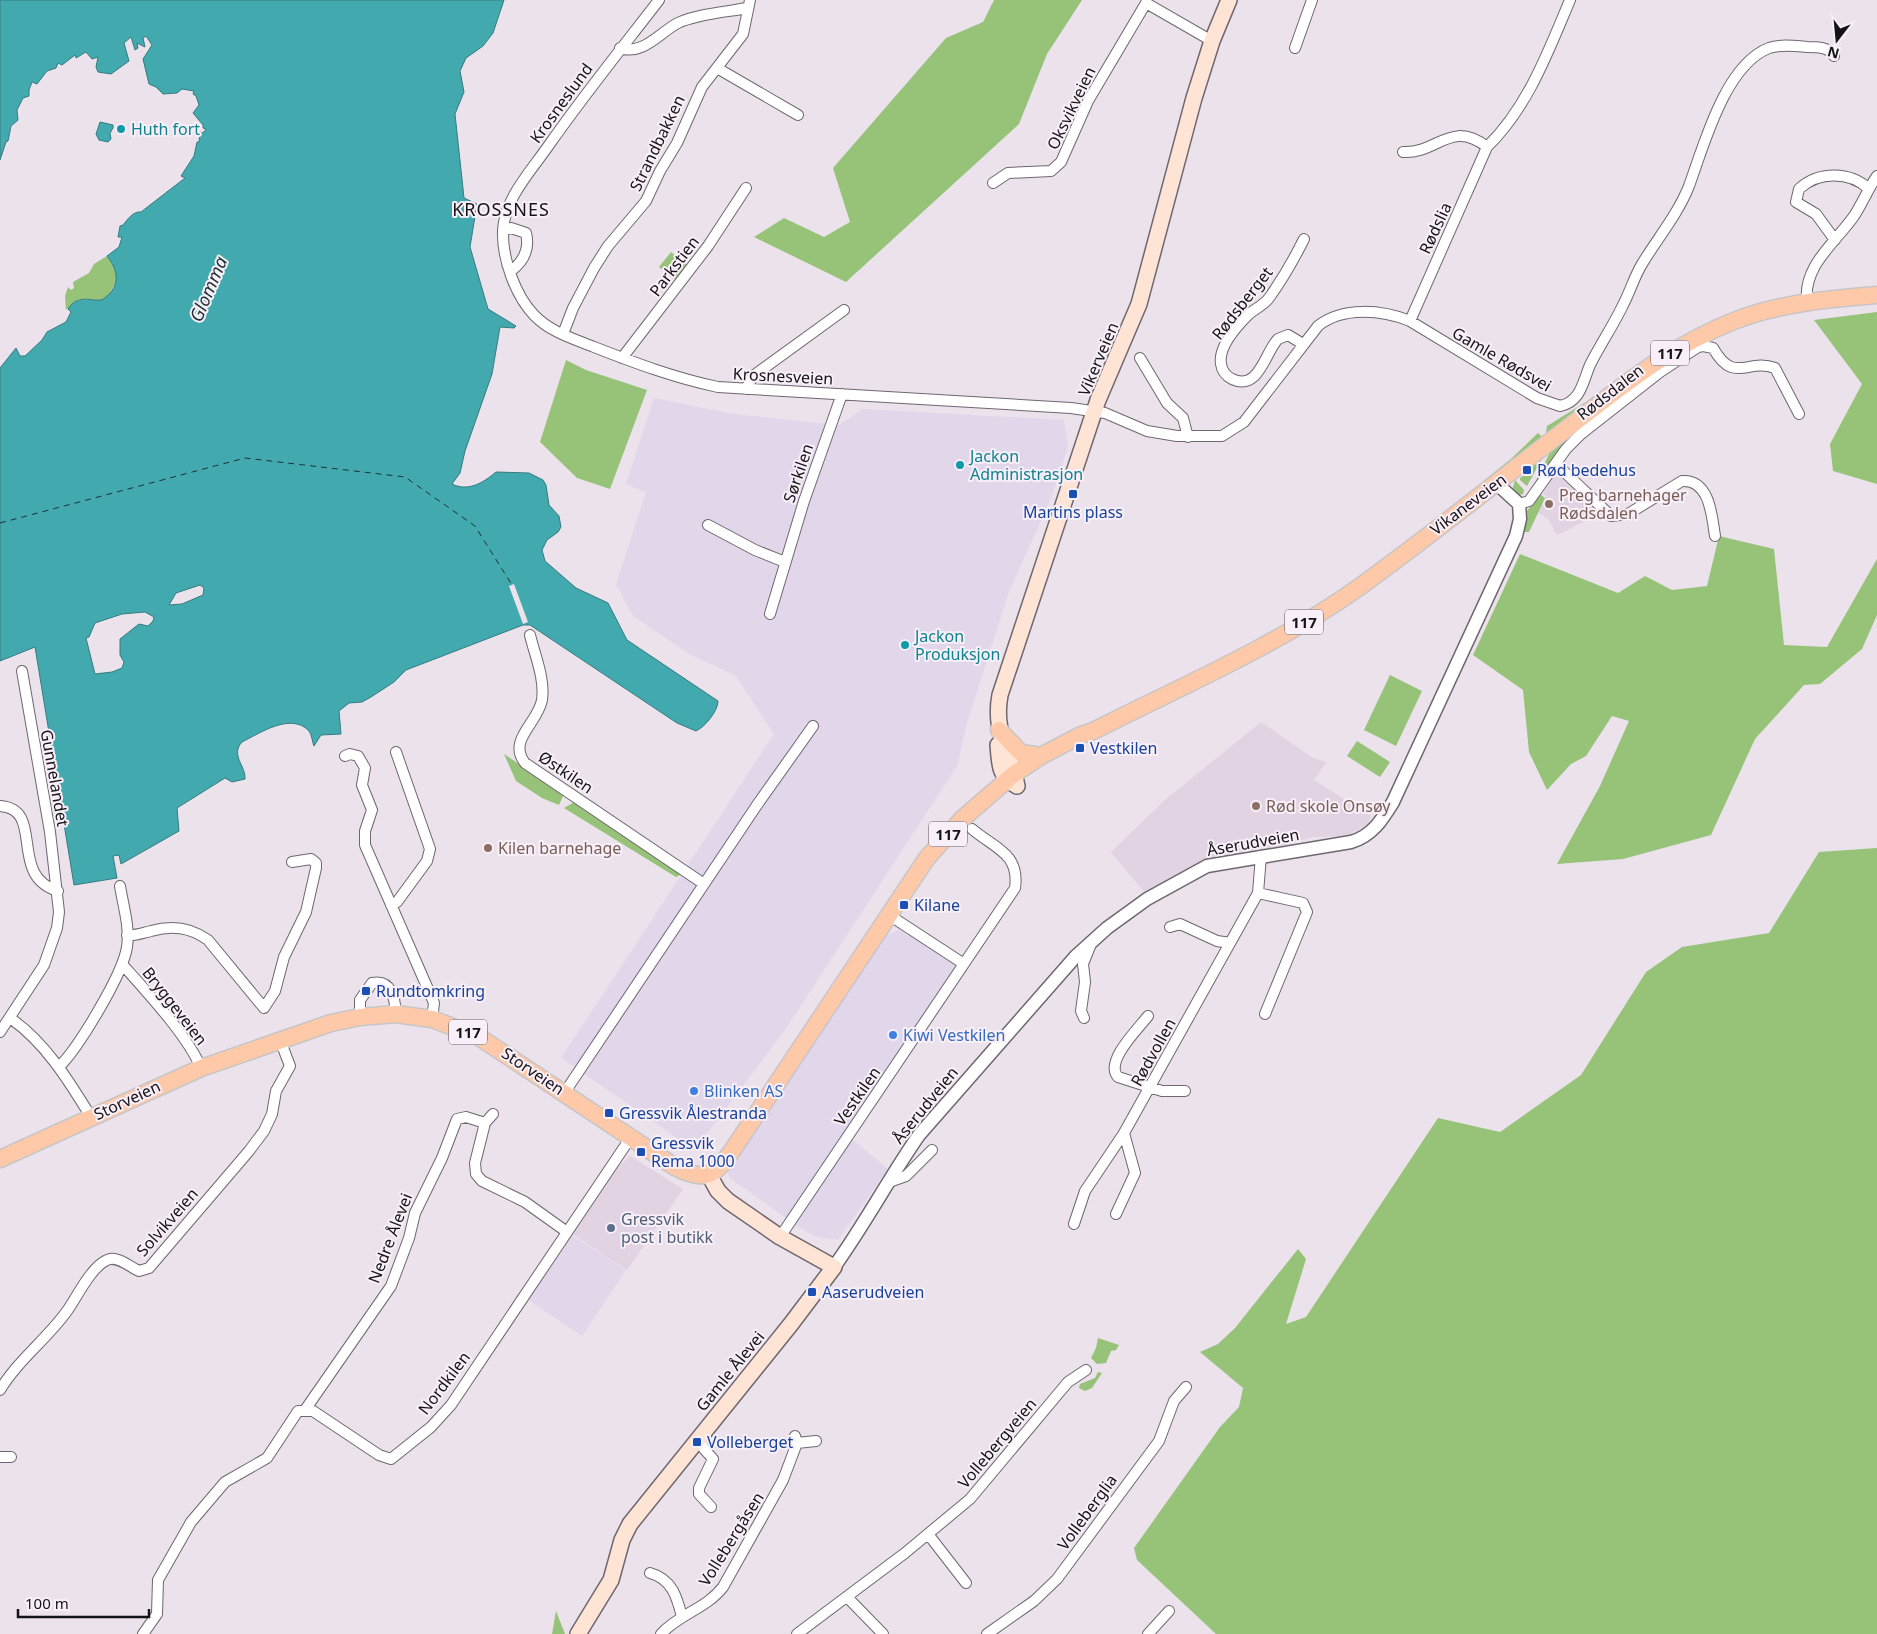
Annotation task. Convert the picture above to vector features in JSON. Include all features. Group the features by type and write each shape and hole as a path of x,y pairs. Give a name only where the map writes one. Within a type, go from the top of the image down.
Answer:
{"main road":[{"name":"Vikerveien","path":"1012,780 999,730 998,712 1000,695 1095,411 1139,304 1187,121 1212,41 1229,0"},
{"name":"Vikaneveien","path":"1012,780 1093,731 1278,638 1317,615 1357,588 1636,376 1680,346 1735,320 1807,302 1877,295"},
{"path":"999,730 1021,753 1041,756"},
{"name":"Vikaneveien","path":"1012,780 1041,756 1081,734 1093,731"},
{"name":"117","path":"709,1175 716,1172 729,1156 901,898 1012,780"},
{"name":"Storveien","path":"0,1159 201,1068 280,1040 360,1017 396,1014 432,1019 479,1037 684,1172 698,1176 709,1175"},
{"path":"709,1175 722,1196 780,1237 834,1267"},
{"name":"Gamle Ålevei","path":"578,1634 611,1580 620,1545 630,1524 791,1324 834,1267"}],"street":[{"name":"Krosneslund","path":"503,231 505,215 519,188 620,48 660,0"},
{"path":"1295,48 1312,0"},
{"name":"Rødslia","path":"1410,321 1487,147 1510,123 1522,104 1570,0"},
{"name":"Oksvikveien","path":"993,183 1008,173 1051,171 1062,162 1088,101 1146,1 1212,41"},
{"path":"620,48 634,48 647,45 674,25 686,20 748,4"},
{"name":"Strandbakken","path":"562,334 594,268 608,246 646,201 660,171 682,134 697,96 743,34 748,4"},
{"name":"Gamle Rødsvei","path":"1095,411 1154,433 1188,437 1222,436 1237,428 1252,413 1318,326 1330,318 1340,315 1382,313 1410,321 1543,401 1560,406 1570,402 1582,388 1590,366 1626,300 1642,265 1689,187 1698,156 1728,87 1757,56 1770,48 1787,46 1818,47 1830,50 1834,56"},
{"path":"717,68 798,115"},
{"path":"1402,152 1413,152 1457,135 1475,138 1487,147"},
{"path":"1835,240 1816,214 1796,202 1799,189 1807,183 1828,175 1853,179 1869,189"},
{"path":"1807,302 1807,285 1811,273 1855,215 1877,176"},
{"name":"Parkstien","path":"622,358 708,246 746,188"},
{"path":"503,231 511,228 519,229 526,233 528,240 525,257 511,271"},
{"name":"Krosnesveien","path":"503,231 505,256 524,303 534,315 562,334 622,358 690,381 746,389 1032,405 1095,411"},
{"name":"Rødsberget","path":"1303,344 1288,335 1278,338 1260,371 1249,380 1237,381 1231,378 1223,370 1221,364 1223,349 1228,341 1248,315 1268,300 1304,239"},
{"path":"746,389 753,376 844,310"},
{"name":"Rødsdalen","path":"1519,504 1530,501 1580,434 1679,358 1703,346 1712,348 1719,359 1727,366 1746,368 1767,366 1778,370 1799,414"},
{"path":"1140,358 1162,397 1183,418 1188,437"},
{"name":"Sørkilen","path":"770,614 814,469 842,394"},
{"path":"1556,464 1611,516 1628,514 1682,481 1694,483 1708,500 1715,536"},
{"path":"1496,483 1519,504"},
{"name":"Åserudveien","path":"834,1267 919,1135 951,1096 1067,967 1091,943 1147,899 1195,871 1218,863 1362,839 1378,824 1395,797 1511,550 1519,526 1519,504"},
{"path":"708,525 755,550 785,562"},
{"name":"Østkilen","path":"530,635 542,679 542,700 518,745 521,758 704,884"},
{"name":"Gunnelandet","path":"0,1032 44,965 51,949 59,912 58,891 22,671"},
{"path":"565,1092 787,760 813,726"},
{"path":"391,905 397,902 427,861 430,849 396,752"},
{"path":"345,756 358,756 365,768 362,785 372,810 365,831 365,845 431,996 434,1004 432,1019"},
{"path":"0,806 15,810 24,824 30,867 36,878 58,891"},
{"name":"Vestkilen","path":"780,1237 1011,896 1016,880 1013,862 1005,853 972,829"},
{"name":"Rødvollen","path":"1074,1224 1085,1191 1124,1133 1258,893 1261,856"},
{"path":"127,936 135,936 166,927 189,930 200,934 208,940 264,1008 275,991 284,957 306,912 316,868 316,863 311,859 292,862"},
{"path":"59,1067 86,1030 122,964 127,936 120,886"},
{"path":"1258,893 1303,903 1307,912 1265,1014"},
{"path":"889,915 964,964"},
{"path":"1170,927 1180,924 1217,941 1230,943"},
{"path":"1084,1018 1081,1011 1085,982 1082,968 1091,943"},
{"name":"Bryggeveien","path":"122,964 195,1055 201,1068"},
{"path":"360,1017 360,1000 372,983 379,982 386,984 392,992 396,1000 396,1014"},
{"path":"1148,1016 1117,1056 1114,1070 1118,1077 1150,1088 1185,1091"},
{"path":"10,1018 23,1027 59,1067 91,1117"},
{"name":"Solvikveien","path":"0,1390 18,1365 67,1311 84,1285 106,1260 115,1259 139,1271 149,1268 249,1151 264,1131 272,1114 276,1091 290,1066 280,1040"},
{"path":"493,1114 485,1123 475,1163 476,1174 482,1181 524,1202 567,1232"},
{"name":"Nedre Ålevei","path":"305,1410 391,1286 409,1238 415,1213 442,1158 457,1119 466,1117 485,1123"},
{"path":"1116,1214 1135,1173 1124,1133"},
{"name":"Nordkilen","path":"305,1410 313,1411 379,1455 391,1459 400,1453 430,1427 451,1405 631,1137"},
{"path":"889,1182 906,1176 932,1150"},
{"name":"Vollebergveien","path":"797,1634 928,1534 970,1499 1068,1382 1086,1370"},
{"name":"Volleberglia","path":"987,1634 1034,1601 1057,1579 1159,1440 1174,1401 1186,1387"},
{"path":"143,1634 157,1614 158,1580 191,1522 225,1482 267,1458 298,1411 305,1410"},
{"path":"699,1436 704,1449 712,1456 712,1464 698,1491 700,1497 711,1507"},
{"name":"Vollebergåsen","path":"661,1634 682,1617 701,1607 723,1587 774,1498 796,1440 816,1441"},
{"path":"0,1457 11,1457"},
{"path":"928,1534 966,1583"},
{"path":"650,1573 668,1582 679,1604 682,1617"},
{"path":"847,1597 883,1634"},
{"path":"1148,1634 1170,1611"}],"shaded area":[{"path":"654,398 733,414 839,425 863,409 1064,420 1068,447 1052,496 1009,592 967,723 957,766 787,1027 695,1150 561,1058 774,734 736,676 689,654 633,616 616,584 646,492 626,484"},
{"path":"1554,476 1563,477 1601,513 1557,535 1548,519 1537,512 1546,496 1543,494"},
{"name":"Rød skole Onsøy","path":"1261,722 1313,758 1326,762 1314,780 1371,816 1369,823 1347,836 1312,837 1286,845 1204,860 1145,893 1111,852 1165,800"},
{"path":"899,930 933,949 966,972 852,1139 888,1169 838,1240 814,1236 729,1177 728,1172 885,935"},
{"path":"630,1156 683,1189 627,1270 571,1233 611,1174"},
{"path":"570,1234 626,1270 582,1336 527,1299"}],"green space":[{"path":"994,0 1082,0 1047,54 1019,124 846,282 754,237 784,218 824,237 850,222 833,168 946,38 983,22"},
{"path":"671,252 689,266 677,281 659,267"},
{"path":"107,256 117,270 118,278 107,298 103,300 79,299 66,310 65,296 68,287 71,290 74,288 73,282 89,273 94,264"},
{"path":"1877,312 1877,484 1833,471 1830,444 1862,384 1814,320"},
{"path":"566,360 586,370 647,390 610,489 577,478 540,442"},
{"path":"1619,378 1606,392 1551,434 1546,433 1547,426 1586,402"},
{"path":"1620,399 1530,493 1550,452 1545,453 1527,486 1520,478 1533,468 1531,466 1539,455"},
{"path":"1538,433 1543,438 1462,502 1460,500 1512,458"},
{"path":"1515,480 1524,490 1523,494 1519,495 1512,491"},
{"path":"1540,494 1545,498 1529,532 1524,532 1527,511"},
{"path":"1719,536 1774,549 1784,645 1827,647 1877,559 1877,615 1862,649 1820,684 1804,685 1755,739 1711,835 1623,859 1557,864 1600,786 1629,721 1612,716 1586,756 1571,764 1547,790 1529,752 1523,690 1473,655 1520,554 1618,593 1645,576 1672,590 1707,586"},
{"path":"1390,675 1422,691 1396,746 1364,730"},
{"path":"1357,741 1390,762 1380,777 1347,756"},
{"path":"504,754 564,794 559,805 542,798 516,781"},
{"path":"576,801 682,874 676,877 564,808"},
{"path":"1877,848 1877,1634 1216,1634 1137,1560 1134,1548 1220,1427 1239,1407 1243,1388 1200,1352 1218,1344 1235,1328 1298,1249 1306,1259 1286,1324 1306,1317 1438,1118 1500,1132 1581,1075 1646,972 1682,947 1769,933 1819,852"},
{"path":"1098,1338 1119,1345 1116,1350 1111,1351 1106,1363 1097,1364 1091,1358"},
{"path":"1098,1372 1102,1373 1092,1388 1085,1391 1079,1388 1080,1384 1095,1378"},
{"path":"556,1611 565,1634 552,1634"}],"water":[{"name":"Glomma","path":"0,0 504,0 493,33 483,46 466,58 460,71 464,92 455,114 464,198 477,204 470,247 488,309 516,326 514,328 500,327 492,374 465,451 460,473 452,484 470,487 486,480 496,472 529,473 543,480 546,485 549,505 559,516 561,527 558,532 547,540 542,550 545,561 576,588 608,603 627,640 718,701 716,709 710,718 696,731 677,723 530,625 523,625 406,670 394,682 371,697 362,702 349,703 339,711 341,734 321,735 314,746 309,731 293,723 276,726 242,742 239,747 238,756 245,779 232,782 225,778 177,808 179,831 121,864 119,855 113,856 117,878 74,885 35,647 0,661 0,368 16,348 20,356 25,356 42,340 47,332 66,322 71,312 68,309 76,301 84,299 102,300 108,295 115,285 116,274 107,256 119,247 122,237 118,237 120,226 133,214 141,212 185,178 181,176 194,156 200,132 203,133 206,129 203,128 203,125 193,113 199,105 196,96 193,94 194,91 182,89 177,93 163,94 156,87 149,84 143,59 152,45 146,36 143,38 145,47 137,43 138,48 135,50 131,37 124,43 129,61 111,74 98,72 96,67 98,57 92,59 86,52 76,58 75,55 62,65 58,63 56,68 47,71 37,84 32,82 29,96 23,98 17,110 18,120 11,126 8,141 0,160","holes":["200,585 204,588 203,595 182,604 169,605 176,593","145,612 154,617 153,621 148,626 139,624 120,639 120,655 124,662 122,668 112,672 95,674 86,638 89,637 95,623 122,614"]},
{"path":"100,122 113,125 110,133 111,139 108,142 99,140 96,134"}],"pier":[{"path":"514,584 528,622 523,624 509,586"}],"ferry route":[{"path":"0,523 245,458 405,477 475,526 512,585"}],"place":[{"name":"Huth fort","path":"121,129"},
{"name":"Jackon Administrasjon","path":"960,465"},
{"name":"Rød bedehus","path":"1527,470"},
{"name":"Martins plass","path":"1073,494"},
{"name":"Preg barnehager Rødsdalen","path":"1549,504"},
{"name":"Jackon Produksjon","path":"905,645"},
{"name":"Vestkilen","path":"1080,748"},
{"name":"Rød skole Onsøy","path":"1256,806"},
{"name":"Kilen barnehage","path":"488,848"},
{"name":"Kilane","path":"904,905"},
{"name":"Rundtomkring","path":"366,991"},
{"name":"Kiwi Vestkilen","path":"893,1035"},
{"name":"Blinken AS","path":"694,1091"},
{"name":"Gressvik Ålestranda","path":"609,1113"},
{"name":"Gressvik Rema 1000","path":"641,1152"},
{"name":"Gressvik post i butikk","path":"611,1228"},
{"name":"Aaserudveien","path":"812,1292"},
{"name":"Volleberget","path":"697,1442"}],"district":[{"name":"KROSSNES","path":"501,209"}]}
